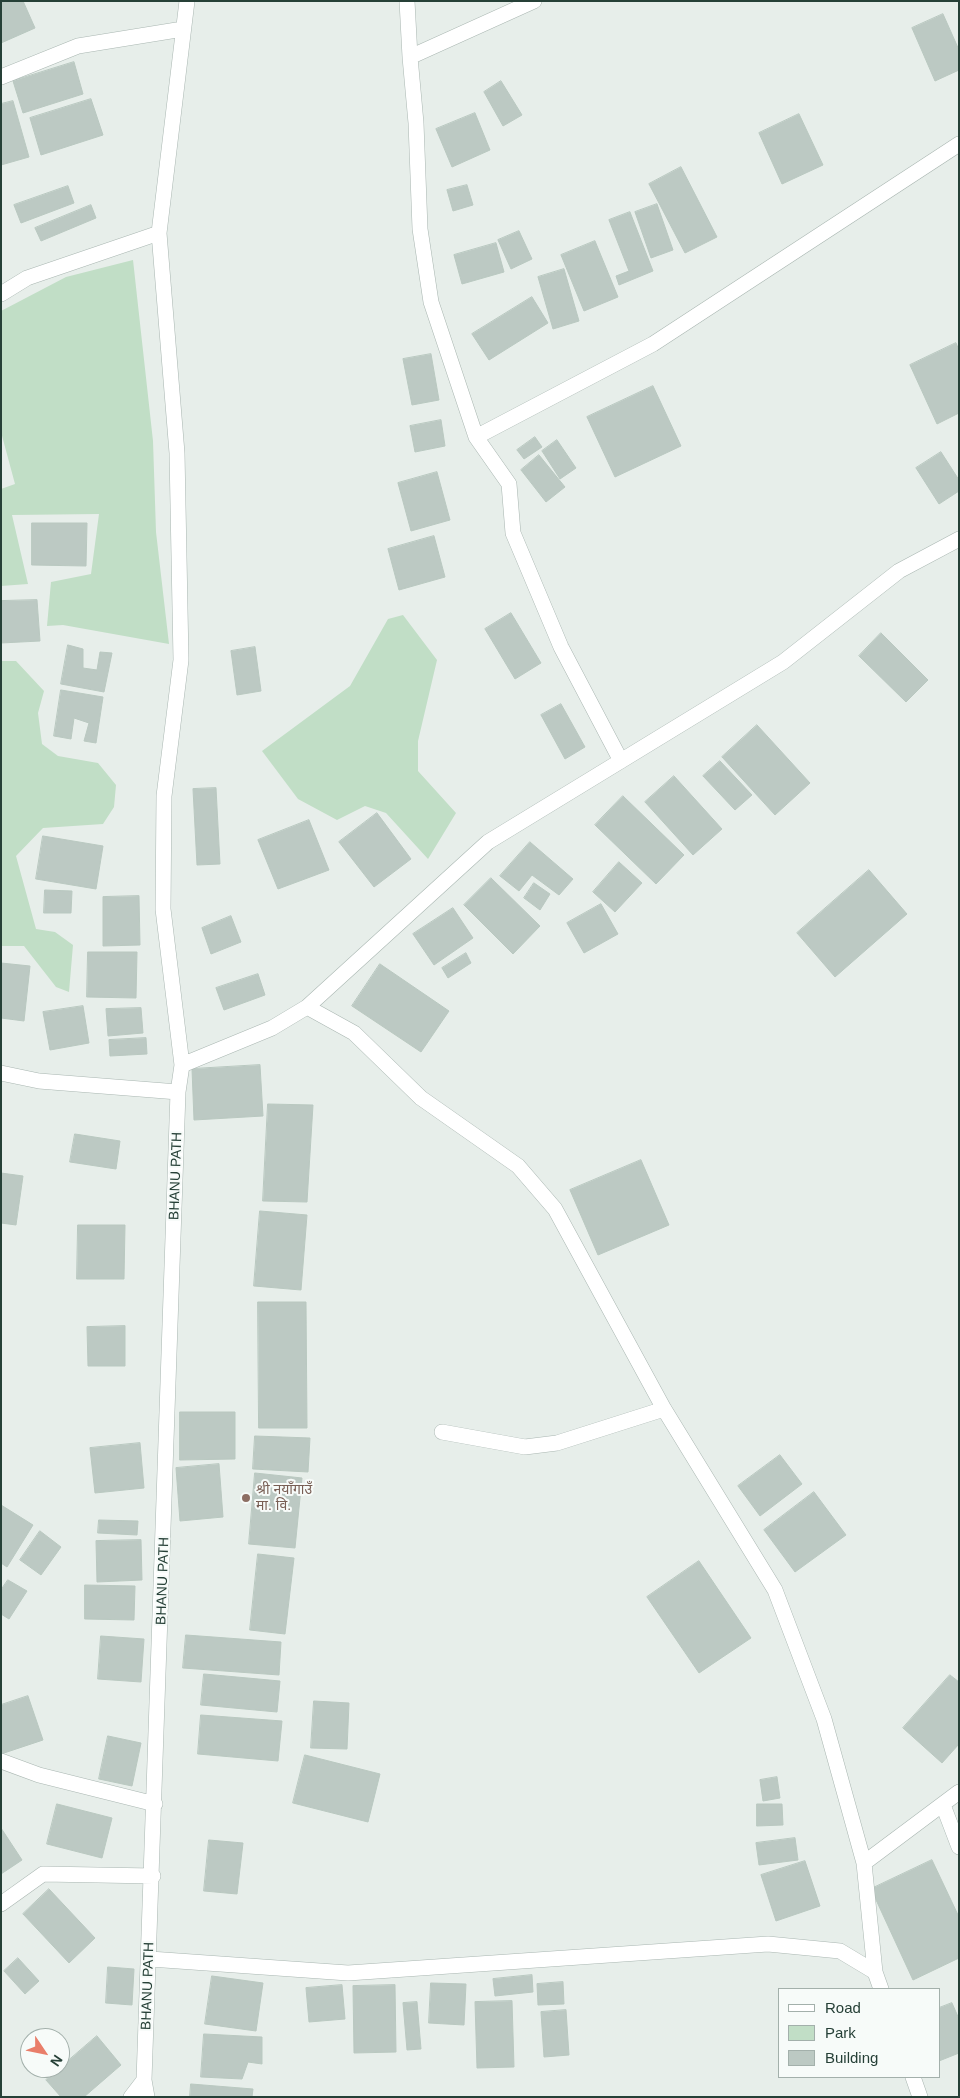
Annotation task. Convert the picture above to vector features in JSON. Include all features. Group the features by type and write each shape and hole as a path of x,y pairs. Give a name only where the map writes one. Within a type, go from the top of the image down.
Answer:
{"street":[{"name":"BHANU PATH","path":"148,2097 144,2080 153,1876 178,1092 182,1065 163,909 164,796 181,660 177,453 159,233 187,1"},
{"path":"407,1 416,123 420,229 431,302 476,437 509,484 513,533 561,647 621,761"},
{"path":"410,57 534,1"},
{"path":"1,77 78,46 183,30"},
{"path":"476,437 653,344 959,144"},
{"path":"1,294 27,278 159,233"},
{"path":"182,1065 272,1028 307,1007 488,842 782,662 899,571 959,539"},
{"path":"307,1007 354,1032 420,1098 518,1166 555,1209 664,1409 775,1590 824,1719 864,1863 875,1972 881,1988"},
{"path":"1,1073 38,1081 178,1092"},
{"path":"442,1432 525,1446 549,1444 664,1409"},
{"path":"1,1761 39,1775 155,1804"},
{"path":"864,1863 959,1792"},
{"path":"943,1805 959,1847"},
{"path":"1,1904 43,1874 153,1876"},
{"path":"150,1959 348,1973 768,1944 840,1951 875,1972"},
{"path":"913,2078 920,2097"},
{"path":"131,2097 144,2080"}],"green space":[{"path":"133,260 153,441 156,532 169,644 63,625 47,626 51,582 91,574 99,514 12,515 28,584 1,586 1,489 15,484 1,432 1,311 66,277"},
{"path":"403,615 437,660 418,741 418,771 456,813 428,859 386,813 365,806 337,820 298,799 262,751 350,686 388,619"},
{"path":"1,661 16,661 44,691 38,713 42,744 58,756 98,763 116,785 114,807 103,824 43,828 16,856 36,929 55,932 73,945 69,992 56,987 24,946 1,946"}],"building":[{"path":"1,1 23,1 35,28 1,43"},
{"path":"943,14 959,50 959,70 935,81 912,28"},
{"path":"74,62 83,94 23,113 13,81"},
{"path":"501,81 522,115 503,126 484,92"},
{"path":"91,99 103,135 41,155 30,118"},
{"path":"13,101 29,157 1,165 1,104"},
{"path":"475,113 490,150 452,167 436,129"},
{"path":"799,114 823,165 782,184 759,133"},
{"path":"681,167 717,237 685,253 649,184"},
{"path":"467,185 473,205 453,211 447,190"},
{"path":"68,186 74,203 21,223 14,205"},
{"path":"657,204 673,250 651,258 635,212"},
{"path":"91,205 96,218 41,241 35,228"},
{"path":"630,212 653,271 619,285 616,276 629,271 609,220"},
{"path":"519,231 532,259 511,269 498,240"},
{"path":"595,241 618,297 584,311 561,255"},
{"path":"496,243 504,272 462,284 454,255"},
{"path":"564,269 579,321 553,329 538,277"},
{"path":"532,297 548,323 489,360 472,334"},
{"path":"956,343 959,350 959,413 937,424 910,365"},
{"path":"431,354 439,400 412,405 403,359"},
{"path":"653,386 681,446 615,477 587,417"},
{"path":"441,420 445,446 415,452 410,426"},
{"path":"535,437 542,447 524,459 517,450"},
{"path":"557,440 576,468 560,479 542,451"},
{"path":"941,452 959,480 959,491 939,504 916,468"},
{"path":"539,455 565,487 546,502 521,470"},
{"path":"437,472 450,520 411,531 398,483"},
{"path":"32,523 87,523 86,566 32,565"},
{"path":"434,536 445,577 399,590 388,549"},
{"path":"37,600 40,641 1,643 1,601"},
{"path":"511,613 541,663 515,679 485,629"},
{"path":"881,633 928,680 906,702 859,656"},
{"path":"68,645 83,649 83,668 97,670 100,652 112,653 104,692 61,684"},
{"path":"255,647 261,691 237,695 231,651"},
{"path":"61,690 103,697 96,743 84,741 89,723 74,718 71,739 54,736"},
{"path":"561,704 585,747 565,759 541,715"},
{"path":"757,725 810,783 775,815 722,757"},
{"path":"720,761 752,795 735,810 703,776"},
{"path":"674,776 722,829 693,855 645,802"},
{"path":"216,788 220,864 197,865 193,789"},
{"path":"623,796 684,855 656,884 595,825"},
{"path":"377,813 411,859 374,887 339,842"},
{"path":"309,820 329,870 278,889 258,840"},
{"path":"43,836 103,846 96,889 36,879"},
{"path":"530,842 573,879 559,895 532,875 519,891 500,876"},
{"path":"619,862 642,883 615,912 593,892"},
{"path":"869,870 907,914 835,977 797,933"},
{"path":"491,878 540,926 513,954 464,905"},
{"path":"534,883 550,894 540,910 524,898"},
{"path":"45,890 72,891 71,913 44,913"},
{"path":"139,896 140,945 103,946 103,897"},
{"path":"601,904 618,934 584,953 567,923"},
{"path":"453,908 473,938 434,965 413,934"},
{"path":"231,916 241,942 211,954 202,928"},
{"path":"88,952 137,952 136,998 87,997"},
{"path":"466,953 471,963 448,978 442,968"},
{"path":"1,963 30,966 24,1021 1,1018"},
{"path":"380,964 449,1011 421,1052 352,1006"},
{"path":"258,974 265,995 224,1010 216,988"},
{"path":"83,1006 89,1043 50,1050 43,1012"},
{"path":"141,1008 143,1033 108,1036 106,1009"},
{"path":"146,1038 147,1054 110,1056 109,1040"},
{"path":"260,1065 263,1116 194,1120 192,1069"},
{"path":"268,1104 313,1105 307,1202 263,1201"},
{"path":"75,1134 120,1141 116,1169 70,1162"},
{"path":"641,1160 669,1225 598,1255 570,1190"},
{"path":"1,1173 23,1176 16,1225 1,1223"},
{"path":"260,1211 307,1215 301,1290 254,1286"},
{"path":"78,1225 125,1225 124,1279 77,1279"},
{"path":"258,1302 306,1302 307,1428 259,1428"},
{"path":"125,1326 125,1366 88,1366 87,1327"},
{"path":"180,1412 235,1412 235,1459 180,1460"},
{"path":"255,1436 310,1438 308,1472 253,1469"},
{"path":"140,1443 144,1488 95,1493 90,1448"},
{"path":"780,1455 802,1484 760,1516 738,1486"},
{"path":"219,1464 223,1517 180,1521 176,1468"},
{"path":"255,1473 302,1478 295,1548 249,1544"},
{"path":"814,1492 846,1535 795,1572 764,1530"},
{"path":"1,1505 33,1525 7,1567 1,1563"},
{"path":"99,1520 138,1521 137,1535 98,1533"},
{"path":"40,1531 61,1547 41,1575 20,1560"},
{"path":"141,1540 142,1580 97,1582 96,1541"},
{"path":"258,1554 294,1558 285,1634 250,1630"},
{"path":"699,1561 751,1638 699,1673 647,1597"},
{"path":"8,1580 27,1591 9,1619 1,1614 1,1590"},
{"path":"85,1585 135,1586 134,1620 85,1619"},
{"path":"186,1635 281,1642 279,1675 183,1668"},
{"path":"101,1636 144,1639 141,1682 98,1679"},
{"path":"204,1674 280,1681 277,1712 201,1705"},
{"path":"950,1675 959,1682 959,1744 942,1763 903,1728"},
{"path":"28,1696 43,1740 1,1754 1,1705"},
{"path":"314,1701 349,1703 347,1749 311,1748"},
{"path":"201,1715 282,1721 278,1761 198,1754"},
{"path":"108,1736 141,1743 132,1786 99,1779"},
{"path":"305,1755 380,1774 368,1822 293,1803"},
{"path":"777,1777 780,1798 763,1801 760,1780"},
{"path":"57,1804 112,1818 102,1858 47,1844"},
{"path":"757,1804 782,1804 783,1825 757,1826"},
{"path":"1,1828 22,1860 1,1874"},
{"path":"795,1838 798,1860 759,1865 756,1843"},
{"path":"209,1840 243,1843 237,1894 204,1891"},
{"path":"932,1860 959,1917 959,1958 913,1980 871,1889"},
{"path":"805,1861 820,1906 776,1921 761,1875"},
{"path":"49,1889 95,1938 69,1963 23,1914"},
{"path":"18,1958 39,1981 25,1994 4,1971"},
{"path":"108,1967 134,1969 132,2005 106,2003"},
{"path":"532,1975 533,1992 495,1996 493,1979"},
{"path":"212,1976 263,1983 256,2031 205,2024"},
{"path":"563,1982 564,2004 538,2005 537,1984"},
{"path":"431,1983 466,1984 464,2025 429,2023"},
{"path":"342,1985 345,2019 309,2022 306,1988"},
{"path":"395,1985 396,2052 354,2053 353,1986"},
{"path":"512,2001 514,2067 477,2068 475,2002"},
{"path":"417,2002 421,2049 407,2050 403,2003"},
{"path":"952,2003 959,2019 959,2053 940,2061 940,2008"},
{"path":"566,2010 569,2055 544,2057 541,2012"},
{"path":"204,2034 262,2037 262,2064 248,2062 242,2079 201,2077"},
{"path":"97,2036 121,2065 84,2097 61,2097 46,2080 48,2078 70,2078 70,2059"},
{"path":"191,2084 253,2089 252,2097 190,2097"}],"place":[{"name":"श्री नयाँगाउँ मा. वि.","path":"246,1498"}]}
